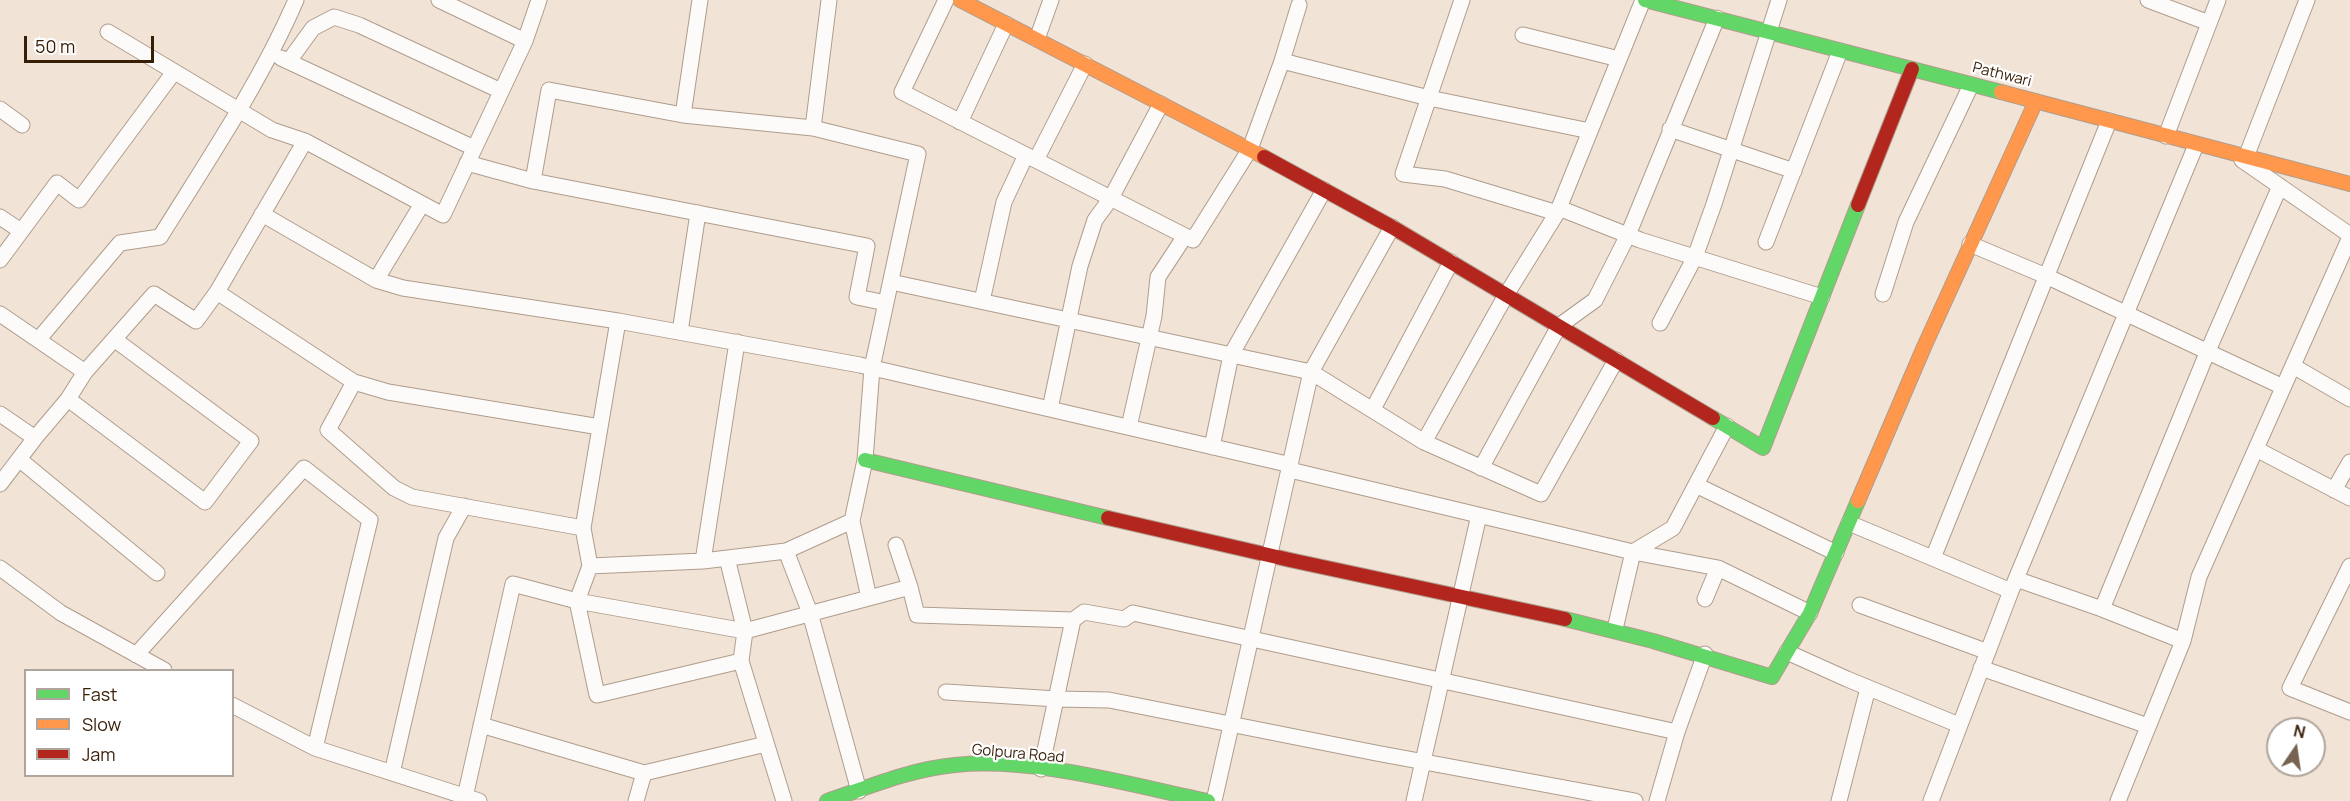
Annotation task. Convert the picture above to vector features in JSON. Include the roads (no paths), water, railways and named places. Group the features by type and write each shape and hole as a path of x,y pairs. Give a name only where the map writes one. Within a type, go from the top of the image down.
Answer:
{"street":[{"path":"38,340 120,243 160,237 238,111 296,0"},
{"path":"440,0 525,41"},
{"path":"108,32 272,130 304,141 442,215 525,41 539,0"},
{"path":"683,115 700,0"},
{"path":"813,128 829,0"},
{"path":"946,0 902,92 1193,240 1250,149 1301,3 1284,0"},
{"path":"960,0 1250,149 1392,227 1763,448 1912,69"},
{"path":"1037,39 1051,0"},
{"path":"1462,0 1403,174 1445,178 1558,210 1628,235 1822,297"},
{"path":"1424,442 1506,295 1558,210 1644,0"},
{"name":"Pathwari","path":"1644,0 2036,100 2196,145 2350,184"},
{"path":"1660,323 1695,257 1779,0"},
{"path":"2148,0 2209,23"},
{"path":"2166,136 2218,0"},
{"path":"2118,801 2183,641 2199,577 2350,236 2239,155 2307,0"},
{"path":"289,61 313,28 334,17 359,25 501,91"},
{"path":"1482,468 1559,326 1595,300 1628,235 1717,18"},
{"path":"960,122 1006,24"},
{"path":"1522,35 1619,59"},
{"path":"1766,242 1840,51"},
{"path":"270,52 474,148"},
{"path":"1282,61 1429,98 1590,131"},
{"path":"981,301 1004,202 1085,64"},
{"path":"0,260 57,183 79,200 174,72"},
{"path":"1883,294 1906,222 1971,85"},
{"path":"533,181 549,90 683,115 813,128 918,154 872,368 865,460 852,521 869,598"},
{"path":"865,460 1270,556 1615,629 1705,654 1772,677 1810,613 1970,244 2036,100"},
{"path":"1050,409 1080,266 1095,220 1111,198 1161,104"},
{"path":"0,109 22,125"},
{"path":"1933,558 2109,121"},
{"path":"1671,129 1794,171"},
{"path":"0,484 68,399 85,372 154,294 196,321 217,292 304,141"},
{"path":"1931,801 2014,585 2196,145"},
{"path":"466,163 533,181 867,246 857,297 886,303"},
{"path":"2102,609 2207,353 2280,186"},
{"path":"1212,447 1231,355 1324,190"},
{"path":"376,280 422,204"},
{"path":"680,332 698,213"},
{"path":"262,214 376,280 403,288 737,342 872,368 1050,409 1633,552 1718,568 1810,613"},
{"path":"0,217 21,231"},
{"path":"1214,801 1311,372 1392,227"},
{"path":"1129,428 1149,338 1158,277 1185,236"},
{"path":"1970,244 2046,276 2283,387"},
{"path":"1373,409 1450,262"},
{"path":"891,282 1311,372 1424,442 1541,494 1616,360"},
{"path":"217,292 354,382 388,392 600,427"},
{"path":"0,314 85,372"},
{"path":"618,321 583,528 590,566 577,601 597,695 741,661"},
{"path":"68,399 205,502 251,441 114,339"},
{"path":"703,561 737,342"},
{"path":"2293,366 2350,399"},
{"path":"354,382 328,430 394,488 412,497 583,528"},
{"path":"0,414 35,438"},
{"path":"1615,629 1633,552 1673,528 1727,426"},
{"path":"2256,449 2350,498"},
{"path":"19,459 157,573"},
{"path":"2334,490 2350,462"},
{"path":"136,655 304,468 370,520 315,748"},
{"path":"1696,485 1836,553"},
{"path":"392,773 446,538 464,506"},
{"path":"1414,801 1479,515"},
{"path":"590,566 703,561 786,550 852,521"},
{"path":"1849,523 1933,558 2014,585 2102,609 2183,641"},
{"path":"896,545 917,615 1074,620"},
{"path":"786,550 810,613 859,791"},
{"path":"727,558 745,631 741,661 784,801"},
{"path":"2350,566 2290,688 2350,712"},
{"path":"0,568 61,613 162,669"},
{"path":"1705,599 1718,568"},
{"path":"234,706 315,748 472,799 481,725 513,584 577,601 745,631 910,587"},
{"path":"1860,605 1988,652"},
{"path":"1041,770 1074,620 1084,612 1124,619 1133,614 1442,679 1677,732"},
{"path":"1787,652 1959,725"},
{"path":"1657,801 1677,732 1705,654"},
{"path":"1982,668 2148,726"},
{"path":"1839,801 1868,688"},
{"path":"946,692 1109,700 1635,801"},
{"path":"481,725 644,773 766,744"},
{"name":"Golpura Road","path":"827,801 923,771 972,764 1041,770 1208,801"},
{"path":"636,801 644,773"}]}
